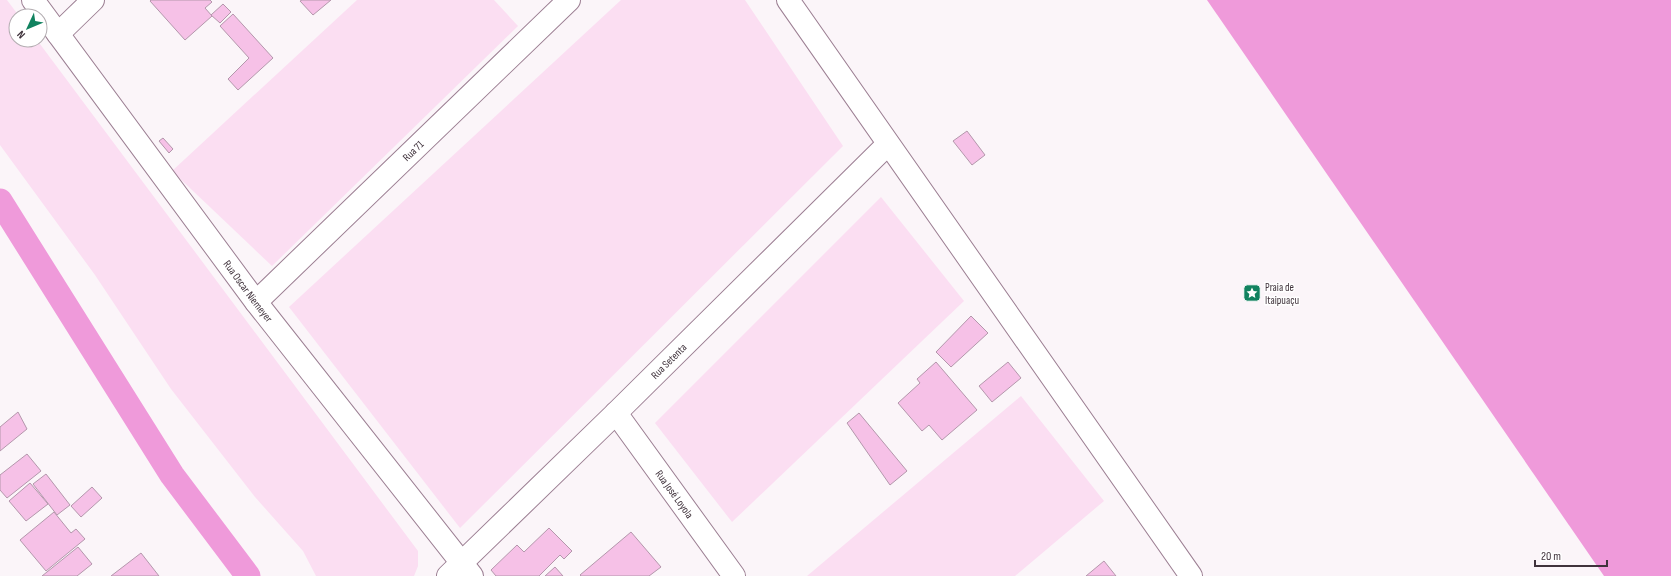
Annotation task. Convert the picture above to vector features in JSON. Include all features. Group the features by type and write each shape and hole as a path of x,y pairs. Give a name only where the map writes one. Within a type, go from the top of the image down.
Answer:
{"street":[{"name":"Rua Oscar Niemeyer","path":"33,0 256,302 461,571"},
{"path":"58,34 93,0"},
{"name":"Rua 71","path":"256,302 568,0"},
{"path":"788,0 1191,576"},
{"name":"Rua Setenta","path":"461,571 616,412 888,144"},
{"name":"Rua José Loyola","path":"616,412 734,576"}],"shaded area":[{"path":"0,0 7,0 13,8 8,8 8,48 43,48 418,551 418,566 414,576 316,576 303,551 255,497 171,389 95,275 0,145"},
{"path":"357,0 494,0 518,26 272,266 172,171"},
{"path":"621,0 745,0 843,146 460,528 289,307"},
{"path":"1207,0 1671,0 1671,576 1604,576"},
{"path":"881,197 964,301 732,522 655,423"},
{"path":"1021,396 1104,501 1015,576 807,576"}],"building":[{"path":"210,0 212,2 205,8 212,16 185,40 150,1"},
{"path":"331,0 313,15 300,1"},
{"path":"223,4 231,12 220,23 211,15"},
{"path":"233,14 273,58 238,90 228,79 249,58 220,26"},
{"path":"967,131 985,155 972,165 953,141"},
{"path":"163,138 173,149 169,153 159,141"},
{"path":"971,316 988,333 951,367 936,352"},
{"path":"936,362 977,410 942,440 929,425 922,431 898,403 920,383 917,379"},
{"path":"1008,362 1021,378 992,402 979,386"},
{"path":"18,412 27,429 0,451 0,427"},
{"path":"859,413 907,471 890,485 847,423"},
{"path":"27,454 41,471 7,498 0,490 0,475"},
{"path":"46,474 70,505 57,515 33,484"},
{"path":"30,483 48,504 26,521 9,501"},
{"path":"92,487 102,498 81,517 71,506"},
{"path":"54,512 71,533 76,529 85,539 46,571 20,540"},
{"path":"549,528 572,551 564,559 560,555 539,576 496,576 491,570 517,545 524,552"},
{"path":"631,532 661,567 649,576 580,575"},
{"path":"78,547 92,564 77,576 42,576"},
{"path":"141,553 159,576 111,576"},
{"path":"1104,561 1116,576 1086,576"},
{"path":"555,567 563,576 545,576"}],"waterway":[{"path":"0,201 172,475 248,576"}],"place":[{"name":"Praia de Itaipuaçu","path":"1252,293"}]}
